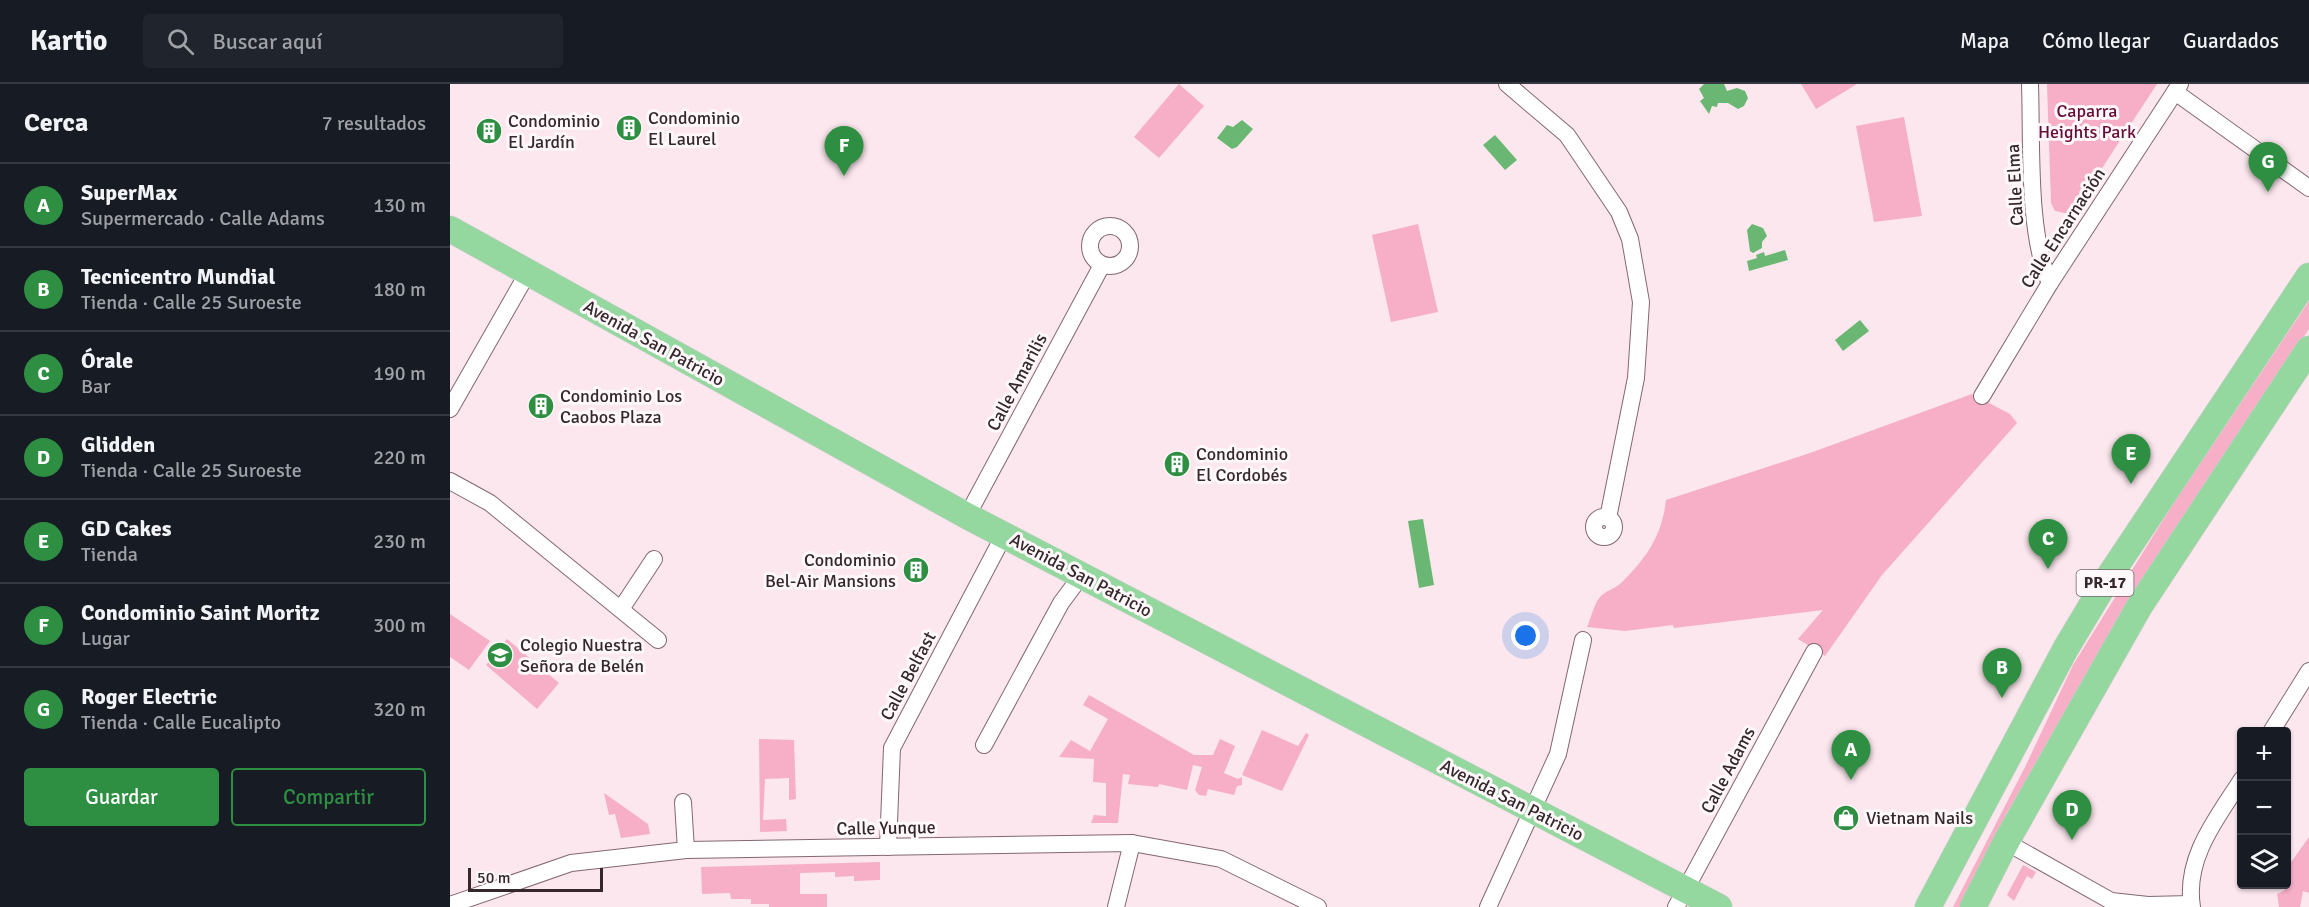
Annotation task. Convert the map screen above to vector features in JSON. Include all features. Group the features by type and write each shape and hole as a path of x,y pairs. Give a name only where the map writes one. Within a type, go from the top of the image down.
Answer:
{"main road":[{"name":"Avenida San Patricio","path":"450,229 527,274 967,516 1533,812 1681,898 1719,907"},
{"name":"PR-17","path":"1928,907 2066,648 2108,578 2309,276"},
{"name":"PR-17","path":"1973,907 2006,842 2139,607 2309,349"}],"street":[{"path":"1507,84 1568,135 1619,212 1630,239 1641,302 1636,378 1608,518"},
{"name":"Calle Elma","path":"2030,84 2036,226 2043,268 2050,282"},
{"path":"2178,88 2309,188"},
{"name":"Calle Encarnación","path":"1982,396 2050,282 2178,88"},
{"name":"Calle Amarilis","path":"967,516 1102,265"},
{"path":"450,409 527,274"},
{"path":"450,481 489,503 658,640"},
{"name":"Calle Belfast","path":"888,847 892,748 1004,535"},
{"path":"621,609 654,559"},
{"path":"984,745 1061,603 1081,576"},
{"path":"1488,907 1558,754 1583,640"},
{"name":"Calle Adams","path":"1681,898 1814,652"},
{"path":"2274,727 2309,671"},
{"path":"2006,842 2111,901 2192,906 2191,881 2204,839 2240,781"},
{"path":"683,802 686,850"},
{"path":"1116,907 1132,843"},
{"name":"Calle Yunque","path":"450,905 572,863 686,850 1132,843 1221,859 1296,902 1318,907"}],"green space":[{"path":"1179,84 1204,106 1159,158 1134,137"},
{"path":"1801,84 1857,84 1816,109"},
{"name":"Caparra Heights Park","path":"2047,84 2157,84 2074,211 2069,214 2055,211 2051,203"},
{"path":"1904,117 1922,216 1874,222 1856,126"},
{"path":"1418,224 1438,312 1391,322 1372,235"},
{"path":"2309,301 2309,329 2227,451 2097,656 2006,815 1961,907 1953,907 2025,767 2073,665 2173,504"},
{"path":"1972,394 2010,414 2017,423 1882,575 1825,656 1798,639 1823,610 1674,628 1673,625 1625,631 1587,627 1600,597 1620,584 1645,556 1657,536 1666,500 1810,453"},
{"path":"450,614 490,641 469,670 450,657"},
{"path":"507,639 559,683 537,709 486,665"},
{"path":"1089,695 1194,755 1213,755 1220,739 1235,746 1224,773 1238,779 1242,777 1242,785 1237,786 1234,795 1208,789 1206,796 1199,795 1195,790 1202,767 1193,765 1187,790 1159,784 1158,787 1128,784 1130,775 1123,774 1118,823 1091,823 1094,815 1106,816 1106,783 1093,782 1094,759 1059,757 1071,740 1090,751 1108,719 1083,705"},
{"path":"1262,730 1298,746 1306,733 1309,735 1282,791 1242,775"},
{"path":"759,739 794,740 796,799 789,800 789,778 765,779 763,820 786,819 787,831 760,832"},
{"path":"604,793 648,824 650,834 621,838 615,814 609,815"},
{"path":"2309,837 2309,893 2303,891 2300,907 2279,907 2277,894 2285,889 2291,889 2291,862"},
{"path":"880,862 880,880 854,881 854,876 835,877 835,872 800,873 800,894 827,894 827,907 769,907 769,904 751,904 751,899 731,899 730,893 702,894 701,867"},
{"path":"2023,865 2036,872 2032,879 2027,876 2014,901 2007,895"}],"shaded area":[{"path":"1704,84 1724,84 1727,91 1737,88 1745,91 1748,98 1744,106 1738,109 1728,103 1718,103 1717,107 1712,106 1709,114 1700,101 1704,98 1699,89"},
{"path":"1242,120 1253,129 1237,147 1232,149 1217,138 1227,125 1233,127"},
{"path":"1495,135 1517,160 1505,170 1483,145"},
{"path":"1752,224 1763,228 1767,236 1762,242 1762,248 1753,253 1750,251 1747,230"},
{"path":"1785,250 1788,260 1749,271 1747,261 1757,258 1756,255 1764,252 1765,256"},
{"path":"1860,320 1869,331 1843,351 1835,340"},
{"path":"1423,519 1434,585 1419,588 1408,521"}],"place":[{"name":"Condominio El Laurel","path":"629,128"},
{"name":"Condominio El Jardín","path":"489,131"},
{"name":"Condominio Saint Moritz","path":"844,176"},
{"name":"Roger Electric","path":"2268,192"},
{"name":"Condominio Los Caobos Plaza","path":"541,406"},
{"name":"Condominio El Cordobés","path":"1177,464"},
{"name":"GD Cakes","path":"2131,484"},
{"name":"Órale","path":"2048,569"},
{"name":"Condominio Bel-Air Mansions","path":"916,570"},
{"name":"Colegio Nuestra Señora de Belén","path":"500,655"},
{"name":"Tecnicentro Mundial","path":"2002,698"},
{"name":"SuperMax","path":"1851,780"},
{"name":"Vietnam Nails","path":"1846,818"},
{"name":"Glidden","path":"2072,840"}]}
